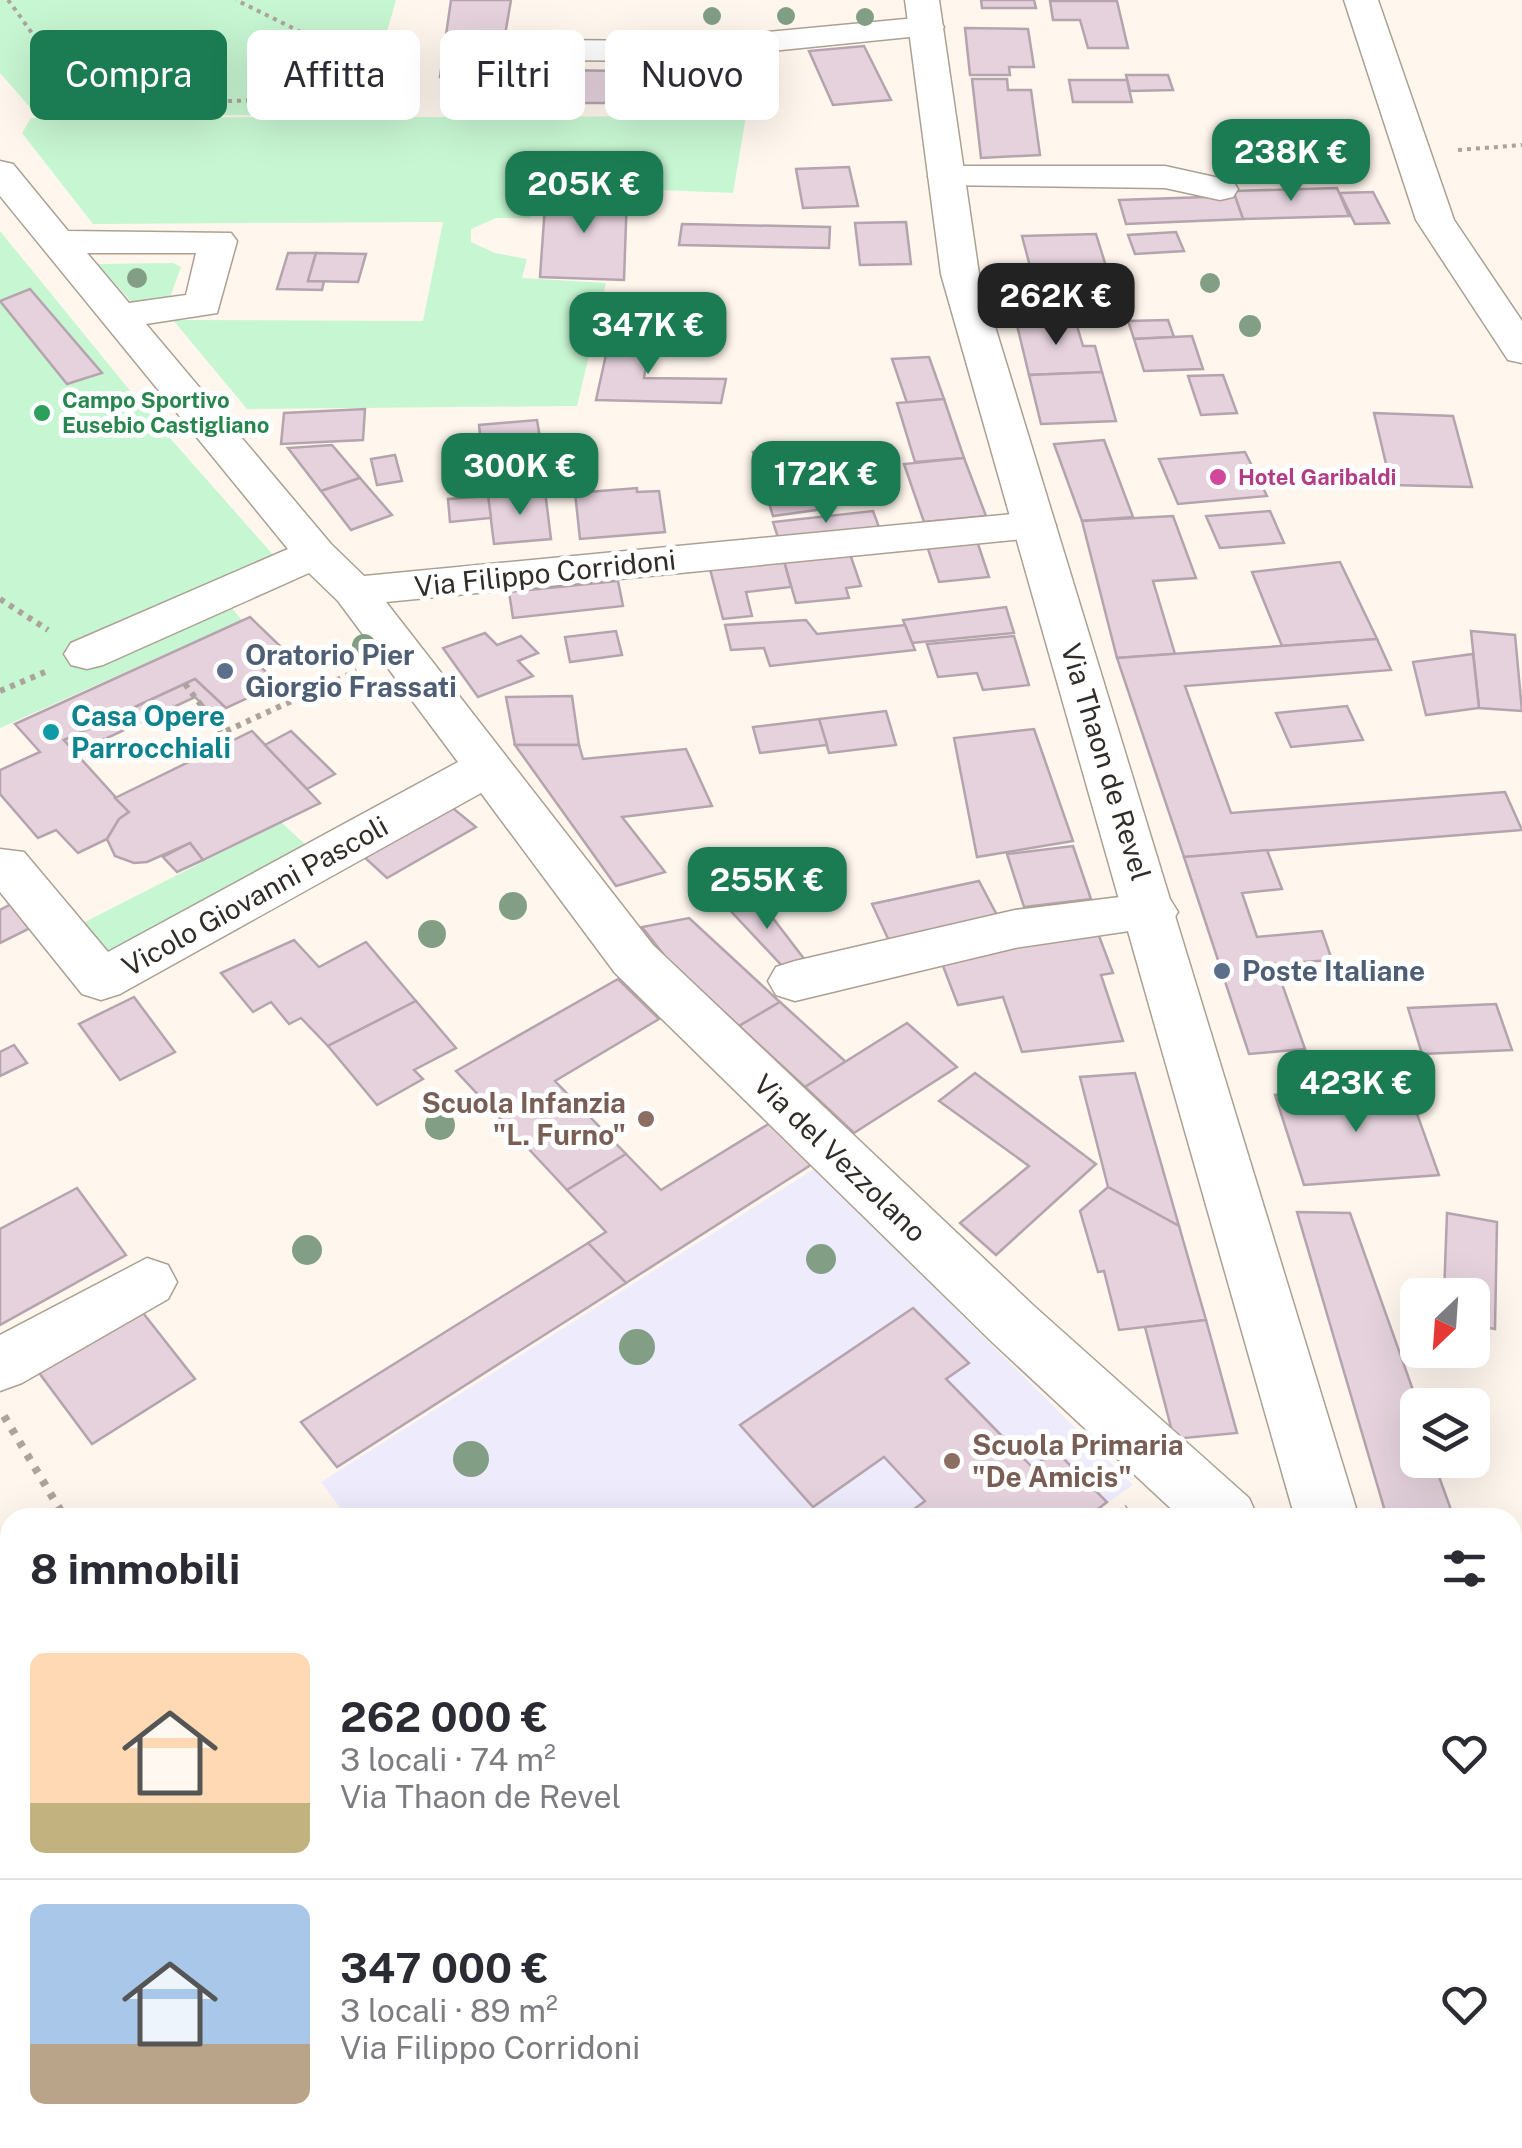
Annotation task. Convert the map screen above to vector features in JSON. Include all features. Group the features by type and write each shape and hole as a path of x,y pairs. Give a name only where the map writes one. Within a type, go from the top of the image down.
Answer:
{"street":[{"path":"1361,0 1435,220 1522,351"},
{"path":"585,50 672,51 924,14"},
{"name":"Via Thaon de Revel","path":"924,14 960,274 1152,912 1324,1508"},
{"name":"Via del Vezzolano","path":"0,172 316,554 354,591 634,959 1014,1324 1215,1508"},
{"path":"946,177 1165,177 1220,189"},
{"path":"56,242 218,240 203,305 116,316"},
{"name":"Via Filippo Corridoni","path":"354,591 1034,525"},
{"path":"87,654 316,554"},
{"name":"Vicolo Giovanni Pascoli","path":"6,865 101,980 487,768"},
{"path":"795,981 1015,929 1152,912"},
{"path":"0,1364 148,1282"}],"path":[{"path":"8,0 69,74 88,88 122,98 323,95 345,86 351,74 343,61 298,30 236,0"},
{"path":"1414,154 1522,145"},
{"path":"185,684 222,733 399,651"},
{"path":"0,1410 59,1508"}],"shaded area":[{"path":"814,1169 1133,1485 1100,1508 340,1508 321,1482"}],"green space":[{"path":"0,0 396,0 387,30 247,30 247,115 227,115 227,30 30,30 30,107 0,73"},
{"path":"585,116 605,116 605,120 745,120 733,193 539,185 531,218 496,218 471,229 471,242 495,253 527,259 522,278 606,283 577,406 247,409 173,320 423,321 443,222 93,224 22,133 30,120 420,120 420,117 440,117 440,120 585,120"},
{"path":"0,231 154,420 275,557 210,583 242,620 0,728"},
{"path":"173,263 181,267 169,300 139,310 97,264"},
{"path":"281,822 318,856 123,964 73,928"}],"building":[{"path":"451,0 511,0 506,30 447,30"},
{"path":"981,0 1034,0 1036,8 982,8"},
{"path":"1050,1 1117,1 1128,48 1088,48 1080,20 1053,20"},
{"path":"965,28 1028,29 1034,67 1009,67 1010,75 970,75"},
{"path":"864,46 891,100 833,105 809,51"},
{"path":"585,70 605,71 605,103 585,103"},
{"path":"1126,75 1168,75 1173,90 1130,91"},
{"path":"972,79 1007,79 1008,90 1031,90 1040,155 981,158"},
{"path":"1069,80 1127,80 1132,102 1073,102"},
{"path":"1307,160 1313,176 1233,178 1227,162"},
{"path":"849,167 858,206 803,208 796,169"},
{"path":"1337,188 1349,216 1243,219 1233,191"},
{"path":"546,191 627,194 624,280 540,277"},
{"path":"1373,192 1389,223 1355,224 1340,193"},
{"path":"1235,196 1243,219 1126,224 1119,200"},
{"path":"906,222 911,264 860,265 855,223"},
{"path":"682,224 830,227 829,248 679,245"},
{"path":"1176,232 1184,251 1135,254 1128,235"},
{"path":"1096,234 1109,276 1033,278 1022,236"},
{"path":"288,253 316,253 308,281 324,281 322,290 277,289"},
{"path":"316,253 366,254 358,282 308,281"},
{"path":"30,289 102,373 67,384 0,301"},
{"path":"1075,319 1083,346 1095,346 1102,372 1029,375 1016,321"},
{"path":"1168,320 1174,337 1134,339 1128,321"},
{"path":"611,332 651,334 644,378 726,379 721,403 596,400"},
{"path":"1192,336 1203,369 1144,371 1134,339"},
{"path":"929,357 944,399 907,403 892,359"},
{"path":"1102,372 1116,421 1041,424 1029,375"},
{"path":"1223,375 1237,413 1201,415 1188,376"},
{"path":"944,399 964,458 915,462 897,403"},
{"path":"365,409 363,440 281,444 284,413"},
{"path":"1374,413 1453,416 1472,487 1391,485"},
{"path":"537,420 540,438 481,444 479,425"},
{"path":"1104,440 1133,517 1082,521 1054,444"},
{"path":"833,443 851,495 820,498 824,509 773,516 753,452"},
{"path":"332,445 360,478 321,491 288,448"},
{"path":"1245,452 1267,496 1178,504 1159,459"},
{"path":"395,455 402,481 377,485 371,459"},
{"path":"964,458 986,516 924,522 904,464"},
{"path":"360,478 392,515 351,530 321,491"},
{"path":"637,488 637,492 659,491 665,532 580,539 575,493"},
{"path":"545,491 551,539 494,544 488,496"},
{"path":"488,496 491,518 450,522 448,499"},
{"path":"873,511 880,530 779,541 773,522"},
{"path":"1270,511 1284,543 1220,548 1206,516"},
{"path":"1173,516 1196,578 1153,581 1175,654 1117,658 1082,521"},
{"path":"977,541 989,577 939,582 927,546"},
{"path":"850,554 861,586 846,588 849,598 796,603 784,561"},
{"path":"784,561 791,587 746,592 752,616 723,619 710,569"},
{"path":"1340,562 1377,639 1282,646 1252,572"},
{"path":"618,581 623,606 513,618 509,592"},
{"path":"1006,607 1014,633 912,643 903,620"},
{"name":"Casa Opere Parrocchiali","path":"250,617 281,647 254,660 278,684 226,708 195,679 64,740 129,812 119,819 107,839 78,853 56,830 38,838 0,794 0,770 40,752 15,724"},
{"path":"806,620 817,634 905,625 915,650 770,666 764,648 731,650 725,625"},
{"path":"616,631 622,655 570,662 565,637"},
{"path":"1471,631 1515,635 1522,711 1479,708"},
{"path":"485,633 497,645 521,636 538,653 518,661 533,676 478,697 443,648"},
{"path":"1014,636 1029,685 983,690 977,673 938,677 927,644"},
{"path":"1377,639 1391,670 1185,686 1231,813 1505,792 1522,830 1184,857 1117,658"},
{"path":"1473,654 1479,708 1426,715 1413,662"},
{"path":"195,679 226,708 213,715 195,697 75,753 64,740"},
{"path":"572,696 579,745 515,745 506,697"},
{"path":"1347,706 1363,740 1291,747 1276,713"},
{"path":"886,711 896,745 829,753 819,719"},
{"path":"819,719 827,745 760,753 753,727"},
{"path":"1034,729 1073,841 977,857 954,738"},
{"path":"252,731 320,803 203,860 190,843 147,862 134,863 115,856 107,839 119,819 129,812 115,798"},
{"path":"291,731 335,774 307,789 265,745"},
{"path":"515,745 579,745 583,759 686,749 712,806 622,817 665,872 616,886"},
{"path":"449,805 476,827 387,878 362,855"},
{"path":"190,843 203,860 177,872 163,857"},
{"path":"1073,846 1091,899 1024,907 1007,854"},
{"path":"1267,850 1282,889 1242,893 1257,937 1322,931 1332,960 1275,964 1305,1049 1249,1054 1184,857"},
{"path":"979,881 999,919 890,943 872,904"},
{"path":"759,900 805,960 785,969 727,907"},
{"path":"15,902 36,925 0,943 0,910"},
{"path":"689,918 780,1002 739,1026 667,959 642,927"},
{"path":"1096,928 1113,973 1101,975 1123,1041 1022,1052 1003,997 958,1005 938,953"},
{"path":"294,940 319,967 366,942 416,1001 328,1046 301,1018 289,1024 271,1002 253,1012 221,973"},
{"path":"618,979 659,1019 555,1081 626,1154 567,1190 456,1071"},
{"path":"134,997 175,1052 120,1080 79,1024"},
{"path":"416,1001 456,1048 414,1070 423,1079 377,1105 328,1046"},
{"path":"780,1002 846,1062 805,1087 739,1026"},
{"path":"1496,1004 1512,1050 1422,1054 1408,1008"},
{"path":"907,1023 957,1067 854,1133 805,1087"},
{"path":"14,1045 27,1063 0,1076 0,1052"},
{"path":"975,1073 1096,1164 996,1255 960,1223 1029,1166 939,1101"},
{"path":"1135,1073 1179,1226 1108,1187 1080,1077"},
{"path":"1407,1086 1439,1175 1304,1185 1275,1095"},
{"path":"775,1120 817,1161 626,1283 588,1243 606,1232 567,1190 626,1154 661,1190"},
{"path":"1108,1187 1179,1226 1206,1320 1119,1330 1104,1271 1098,1272 1080,1211"},
{"path":"77,1188 126,1255 0,1325 0,1229"},
{"path":"1297,1212 1350,1213 1400,1354 1400,1368 1405,1368 1412,1388 1400,1388 1400,1478 1440,1478 1450,1508 1384,1508"},
{"path":"1447,1213 1497,1222 1495,1329 1490,1328 1490,1278 1445,1278"},
{"path":"588,1243 626,1283 337,1467 301,1422"},
{"path":"136,1304 195,1379 92,1444 34,1366"},
{"path":"913,1308 969,1363 946,1379 1032,1467 1056,1451 1107,1502 1099,1508 916,1508 925,1501 884,1457 813,1507 740,1425"},
{"path":"1206,1320 1237,1433 1174,1439 1145,1327"}],"place":[{"name":"Campo Sportivo Eusebio Castigliano","path":"42,413"},
{"name":"Hotel Garibaldi","path":"1218,477"},
{"name":"Oratorio Pier Giorgio Frassati","path":"225,671"},
{"name":"Casa Opere Parrocchiali","path":"51,732"},
{"name":"Poste Italiane","path":"1222,971"},
{"name":"Scuola Infanzia \"L. Furno\"","path":"646,1119"},
{"name":"Scuola Primaria \"De Amicis\"","path":"952,1461"}]}
